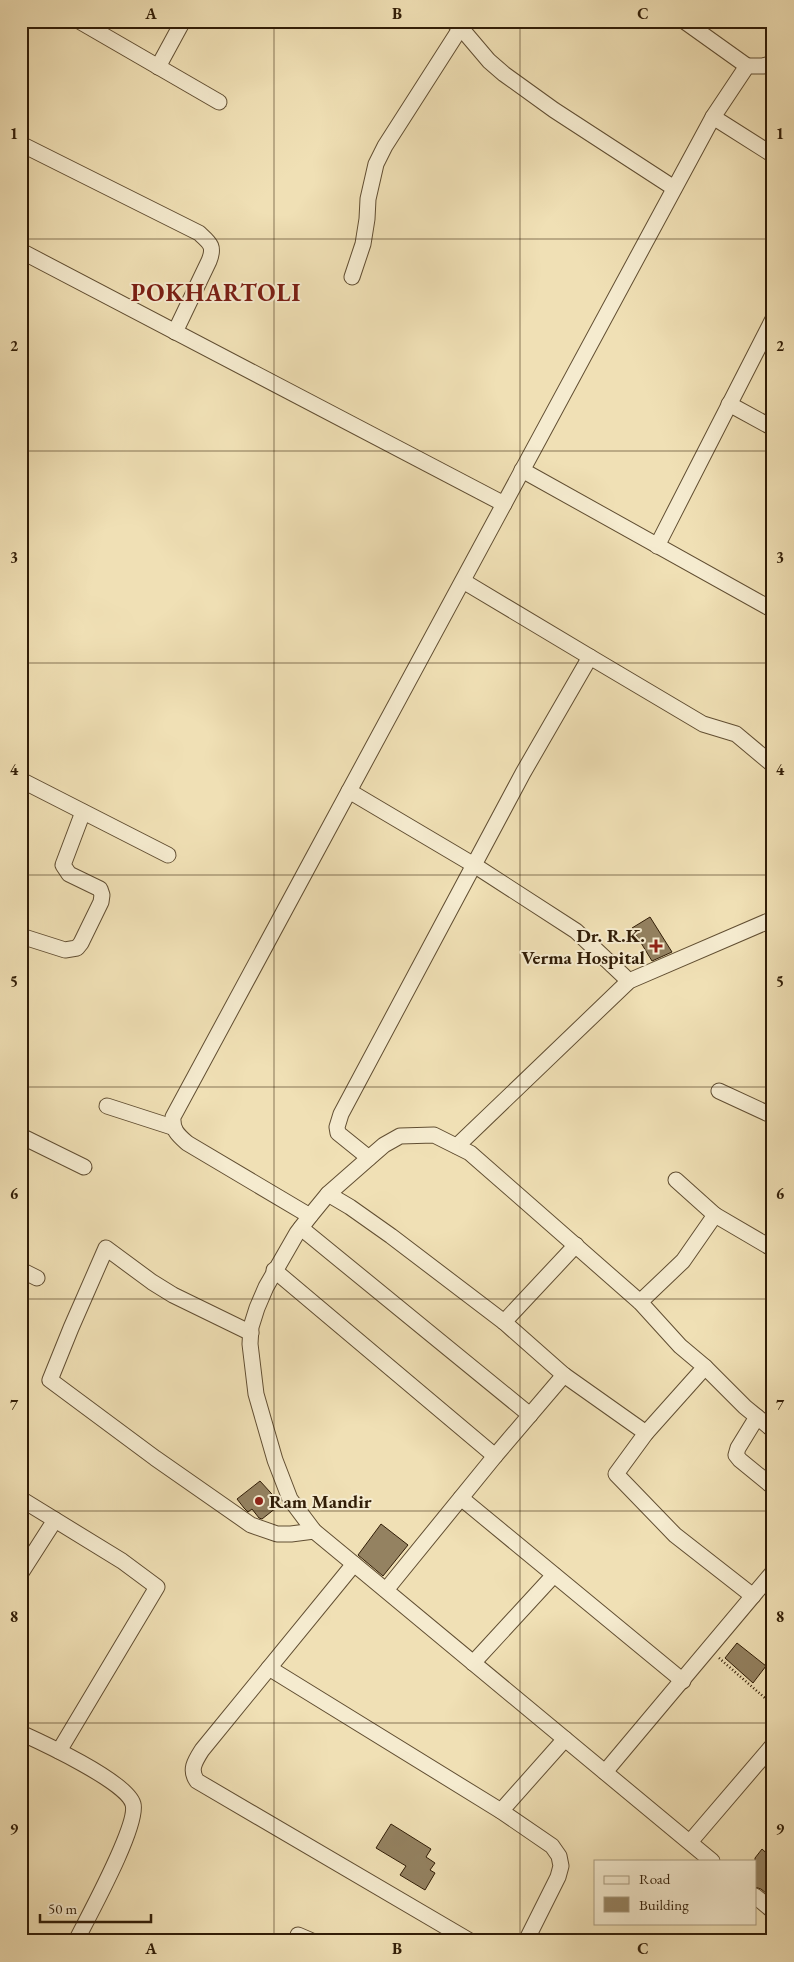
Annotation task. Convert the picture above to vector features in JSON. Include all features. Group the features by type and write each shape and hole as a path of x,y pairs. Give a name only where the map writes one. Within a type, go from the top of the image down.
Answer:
{"street":[{"path":"79,21 220,102"},
{"path":"158,67 183,21"},
{"path":"684,21 746,66 763,66 773,63"},
{"path":"352,277 362,244 367,219 368,199 376,164 459,24 489,61 517,84 562,116 674,188"},
{"path":"172,1126 173,1117 180,1102 674,188 713,117 746,66"},
{"path":"713,117 773,155"},
{"path":"21,144 199,233 212,245 213,252 174,332"},
{"path":"21,251 504,504"},
{"path":"657,546 773,319"},
{"path":"729,404 773,428"},
{"path":"522,470 773,610"},
{"path":"463,581 703,724 736,734 773,766"},
{"path":"369,1158 338,1133 338,1121 523,773 590,657"},
{"path":"21,780 168,855"},
{"path":"349,791 474,865 576,931 629,981"},
{"path":"21,936 65,950 77,948 81,943 101,902 102,895 100,890 69,874 62,865 83,812"},
{"path":"457,1146 629,981 773,919"},
{"path":"719,1091 773,1116"},
{"path":"107,1106 172,1126 187,1143 305,1222 530,1415"},
{"path":"711,1860 314,1531 290,1499 274,1460 256,1394 252,1368 251,1333 257,1308 274,1270 305,1222 328,1194 384,1145 400,1136 434,1135 470,1152 640,1302 680,1346 773,1430"},
{"path":"21,1136 84,1167"},
{"path":"676,1180 716,1215 773,1249"},
{"path":"328,1194 391,1236 504,1322 564,1375 646,1433"},
{"path":"640,1302 683,1261 716,1215"},
{"path":"504,1322 576,1245"},
{"path":"251,1333 173,1295 106,1248 50,1380 155,1458 252,1525 277,1534 314,1531"},
{"path":"21,1270 37,1278"},
{"path":"274,1270 495,1456"},
{"path":"705,1367 646,1433 616,1474 675,1535 753,1596"},
{"path":"386,1590 564,1375"},
{"path":"757,1417 738,1448 736,1455 773,1487"},
{"path":"461,1498 683,1681"},
{"path":"21,1499 122,1562 157,1587 59,1751"},
{"path":"21,1573 55,1520"},
{"path":"354,1564 202,1750 194,1764 193,1775 197,1781 470,1941"},
{"path":"605,1772 773,1572"},
{"path":"473,1663 554,1575"},
{"path":"269,1668 501,1811 552,1846 559,1856 561,1866 558,1877 526,1941"},
{"path":"21,1733 59,1751 123,1790 133,1803 133,1816 124,1842 76,1941"},
{"path":"501,1811 565,1738"},
{"path":"690,1842 773,1745"},
{"path":"756,1897 773,1911"}],"path":[{"path":"709,1650 773,1705"}],"building":[{"path":"650,917 672,952 652,961 632,928"},
{"name":"Ram Mandir","path":"260,1481 281,1504 262,1519 252,1509 248,1512 237,1499"},
{"path":"381,1524 408,1545 383,1576 358,1555"},
{"path":"737,1643 766,1666 753,1683 725,1658"},
{"path":"391,1824 431,1849 426,1857 435,1863 430,1870 435,1873 425,1890 400,1875 406,1866 376,1848"},
{"path":"762,1849 773,1859 773,1899 756,1887 755,1858"}],"place":[{"name":"Dr. R.K. Verma Hospital","path":"656,946"},
{"name":"Ram Mandir","path":"259,1501"}],"district":[{"name":"POKHARTOLI","path":"216,292"}]}
